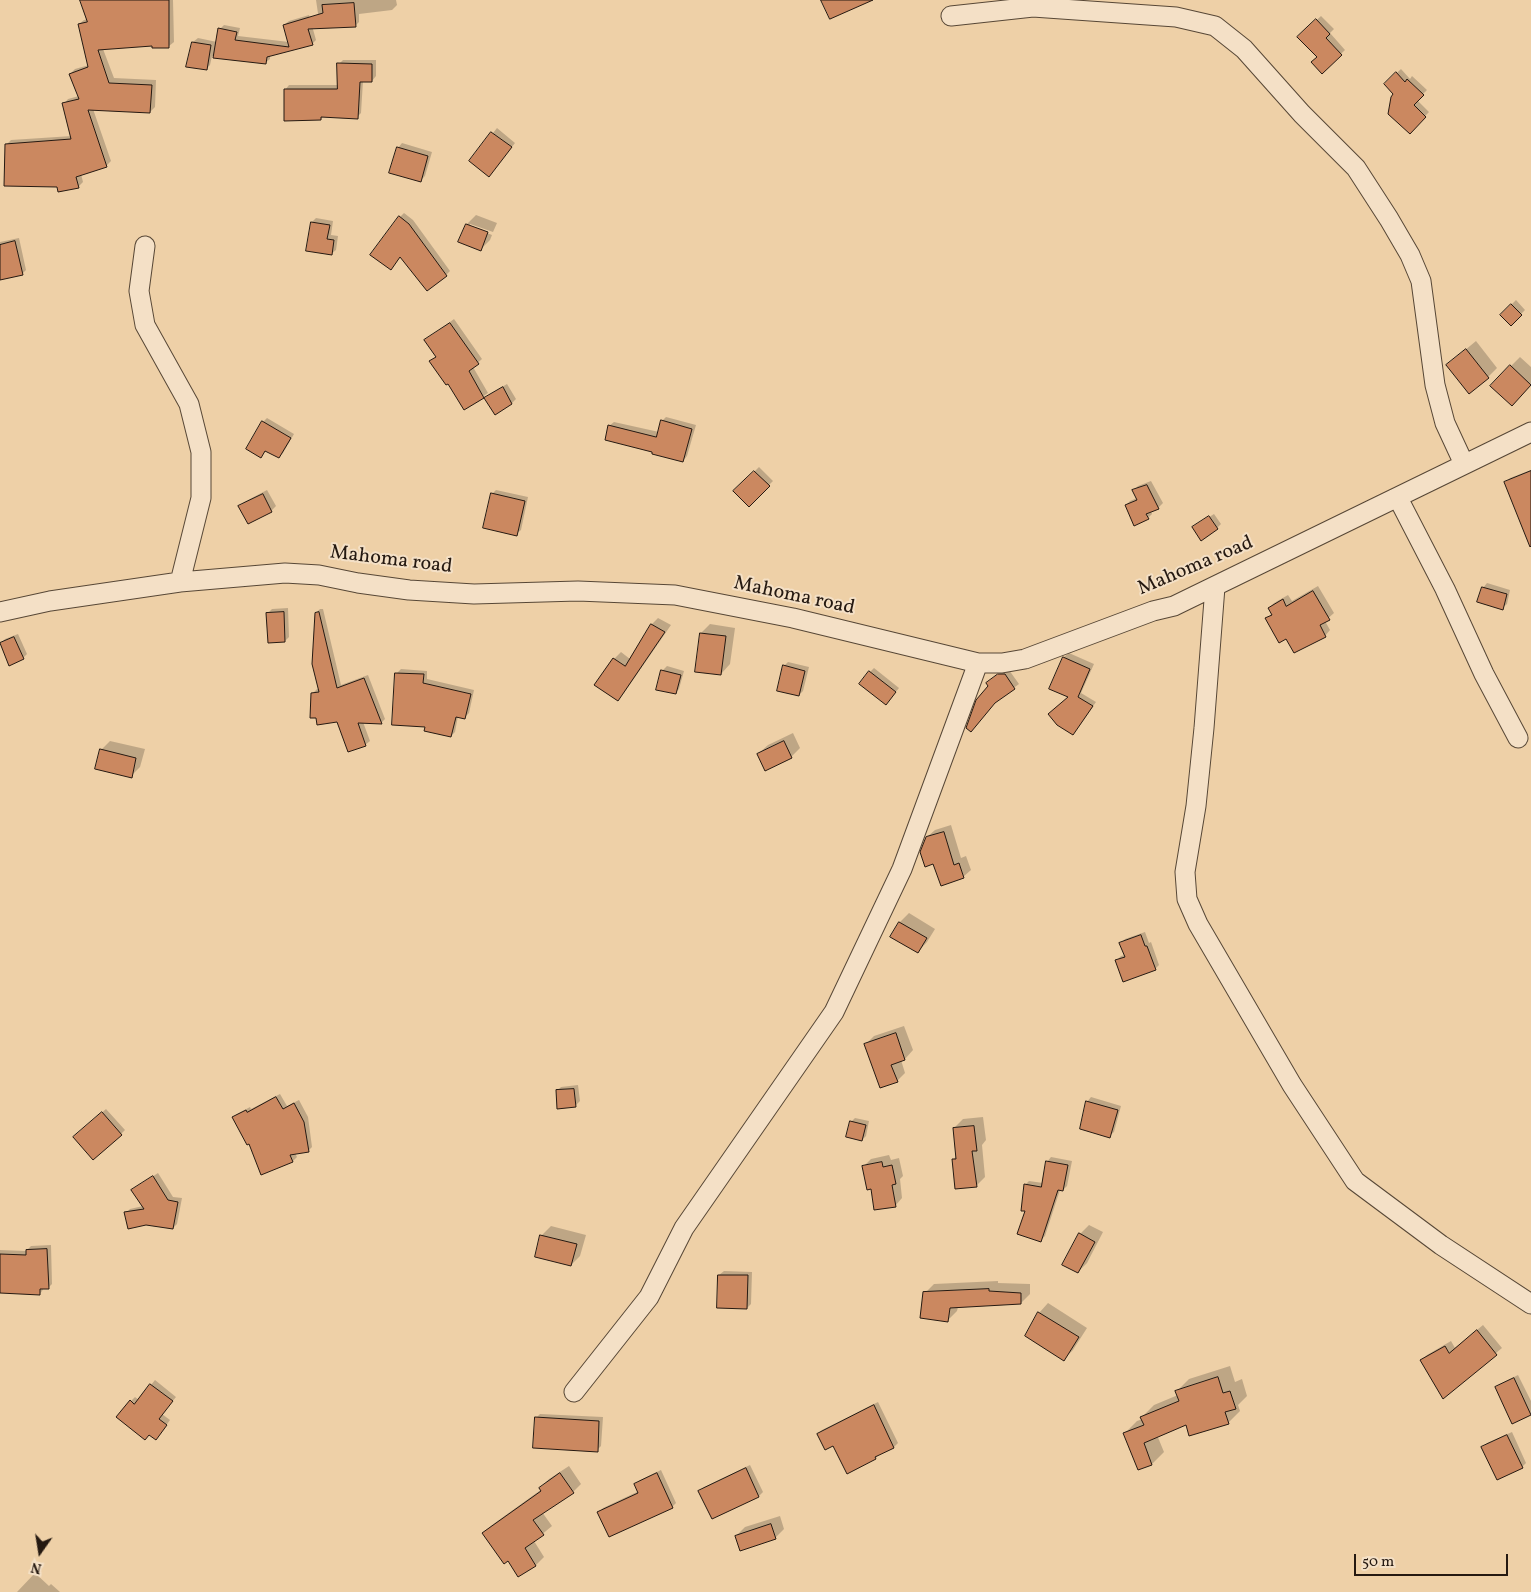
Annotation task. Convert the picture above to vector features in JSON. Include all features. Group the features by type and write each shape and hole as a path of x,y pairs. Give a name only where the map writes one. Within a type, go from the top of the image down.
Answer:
{"street":[{"path":"951,16 1033,7 1176,17 1215,26 1244,49 1302,114 1356,168 1410,255 1421,281 1435,385 1442,414 1464,464"},
{"path":"144,246 139,291 145,325 189,404 201,452 201,498 180,582"},
{"name":"Mahoma road","path":"0,612 50,601 180,582 285,573 319,575 408,590 474,594 578,591 675,595 793,618 978,663 1002,663 1025,658 1154,611 1174,606 1531,432"},
{"path":"1398,498 1445,589 1484,674 1518,738"},
{"path":"1214,587 1204,728 1196,806 1185,872 1187,899 1198,924 1292,1085 1355,1181 1434,1240 1531,1304"},
{"path":"574,1392 649,1297 684,1228 834,1012 902,869 978,663"}],"building":[{"path":"80,0 169,0 169,48 152,48 152,46 98,50 109,83 152,85 150,113 88,110 107,167 76,177 79,188 58,192 57,187 4,186 5,144 71,139 62,103 79,99 69,74 88,67 78,24 87,22"},
{"path":"821,0 873,0 830,19"},
{"path":"354,3 356,27 308,29 313,45 267,57 266,64 213,58 218,28 237,32 235,40 289,47 283,25 323,13 322,5"},
{"path":"1316,19 1330,34 1326,38 1342,55 1322,74 1311,62 1317,57 1297,37"},
{"path":"192,42 211,45 207,70 186,67"},
{"path":"337,63 372,64 372,82 360,82 358,119 321,117 321,120 284,121 284,89 337,89"},
{"path":"1396,72 1405,82 1407,79 1424,95 1414,105 1426,117 1410,134 1388,114 1393,94 1384,84"},
{"path":"491,132 512,147 489,177 469,161"},
{"path":"397,147 428,156 421,182 389,173"},
{"path":"399,216 409,224 447,276 427,291 400,257 391,270 370,255"},
{"path":"311,222 330,225 327,239 334,240 332,255 306,251"},
{"path":"466,224 488,232 481,251 458,242"},
{"path":"15,241 23,275 0,280 0,245"},
{"path":"1511,304 1522,315 1511,326 1500,315"},
{"path":"450,323 479,364 469,371 484,398 464,410 448,384 446,385 429,361 436,357 424,340"},
{"path":"1466,349 1489,378 1469,394 1446,365"},
{"path":"1510,365 1531,385 1512,406 1490,386"},
{"path":"503,387 512,404 495,415 484,398"},
{"path":"661,420 692,429 683,462 605,440 608,425 656,437"},
{"path":"262,421 291,438 279,458 265,451 261,458 246,449"},
{"path":"754,471 770,486 749,507 733,491"},
{"path":"1531,471 1531,546 1530,547 1504,482"},
{"path":"1147,485 1159,509 1146,514 1149,519 1134,526 1125,505 1137,500 1132,490"},
{"path":"491,493 525,501 517,536 483,528"},
{"path":"263,494 272,512 248,524 238,506"},
{"path":"1209,516 1218,529 1201,541 1192,527"},
{"path":"1482,587 1507,594 1503,610 1477,602"},
{"path":"1313,591 1330,620 1320,625 1326,637 1294,653 1286,639 1279,643 1265,618 1272,615 1268,608 1283,599 1286,606"},
{"path":"284,612 285,642 268,643 266,613"},
{"path":"319,612 337,688 364,678 382,724 358,723 366,746 348,752 337,722 317,725 316,718 310,718 311,693 319,692 312,664 315,613"},
{"path":"651,624 665,632 618,701 594,685 613,658 625,666"},
{"path":"700,633 726,636 721,675 695,672"},
{"path":"14,637 24,659 9,666 0,643"},
{"path":"1063,657 1090,669 1078,697 1093,706 1073,735 1057,725 1048,714 1068,697 1049,689"},
{"path":"783,665 805,671 799,696 777,691"},
{"path":"661,670 681,675 676,694 656,690"},
{"path":"869,671 896,692 886,705 859,684"},
{"path":"395,673 424,674 423,683 471,694 465,719 456,717 451,737 424,731 425,727 392,725"},
{"path":"998,674 1005,674 1015,689 995,703 971,732 966,728 976,700 988,686 986,683"},
{"path":"784,741 792,758 765,771 757,754"},
{"path":"100,749 136,758 132,778 95,769"},
{"path":"944,832 954,865 959,863 964,878 941,886 933,864 925,867 920,852 926,837"},
{"path":"899,922 927,938 918,953 890,937"},
{"path":"1141,935 1156,970 1123,982 1115,960 1125,957 1119,943"},
{"path":"896,1033 905,1060 891,1065 898,1082 880,1088 864,1044"},
{"path":"574,1089 576,1107 557,1109 556,1090"},
{"path":"276,1097 283,1109 294,1103 304,1122 309,1152 290,1155 293,1162 261,1175 249,1144 247,1145 232,1117 246,1110 247,1112"},
{"path":"1086,1101 1118,1110 1110,1138 1080,1129"},
{"path":"102,1112 122,1135 93,1160 73,1137"},
{"path":"850,1121 866,1125 862,1141 846,1137"},
{"path":"974,1126 977,1151 972,1151 977,1187 955,1189 952,1159 956,1159 953,1128"},
{"path":"1046,1161 1068,1165 1063,1191 1058,1190 1041,1242 1017,1234 1025,1211 1021,1211 1024,1184 1041,1187"},
{"path":"882,1162 883,1167 892,1165 896,1184 892,1185 896,1207 874,1210 871,1189 867,1190 862,1166"},
{"path":"153,1176 168,1200 178,1202 173,1229 146,1225 128,1229 124,1212 144,1209 131,1190"},
{"path":"1079,1233 1095,1242 1078,1273 1062,1265"},
{"path":"540,1235 577,1244 571,1266 535,1257"},
{"path":"47,1249 49,1289 40,1289 40,1295 0,1293 0,1254 26,1255 26,1250"},
{"path":"718,1275 748,1275 747,1309 717,1308"},
{"path":"989,1289 989,1291 1021,1293 1021,1304 950,1308 948,1322 920,1318 923,1292"},
{"path":"1038,1312 1079,1337 1064,1361 1025,1336"},
{"path":"1477,1330 1497,1355 1443,1399 1420,1360 1445,1346 1449,1353"},
{"path":"1218,1377 1223,1393 1230,1391 1236,1409 1225,1412 1229,1424 1189,1436 1186,1425 1144,1443 1152,1465 1138,1470 1123,1433 1144,1425 1140,1417 1179,1401 1175,1391"},
{"path":"1514,1378 1531,1415 1512,1424 1495,1387"},
{"path":"150,1384 173,1401 159,1419 167,1425 156,1440 149,1435 145,1440 116,1417 130,1400 134,1404"},
{"path":"874,1405 894,1448 847,1474 833,1446 825,1450 817,1434"},
{"path":"535,1417 599,1421 598,1452 533,1448"},
{"path":"1507,1435 1523,1468 1497,1480 1481,1447"},
{"path":"746,1468 759,1497 712,1519 698,1491"},
{"path":"560,1473 574,1493 533,1520 544,1535 525,1548 536,1566 518,1577 508,1561 504,1564 482,1533 541,1491 539,1488"},
{"path":"657,1473 673,1508 609,1537 597,1512 638,1493 634,1484"},
{"path":"771,1524 776,1539 740,1551 735,1536"}]}
